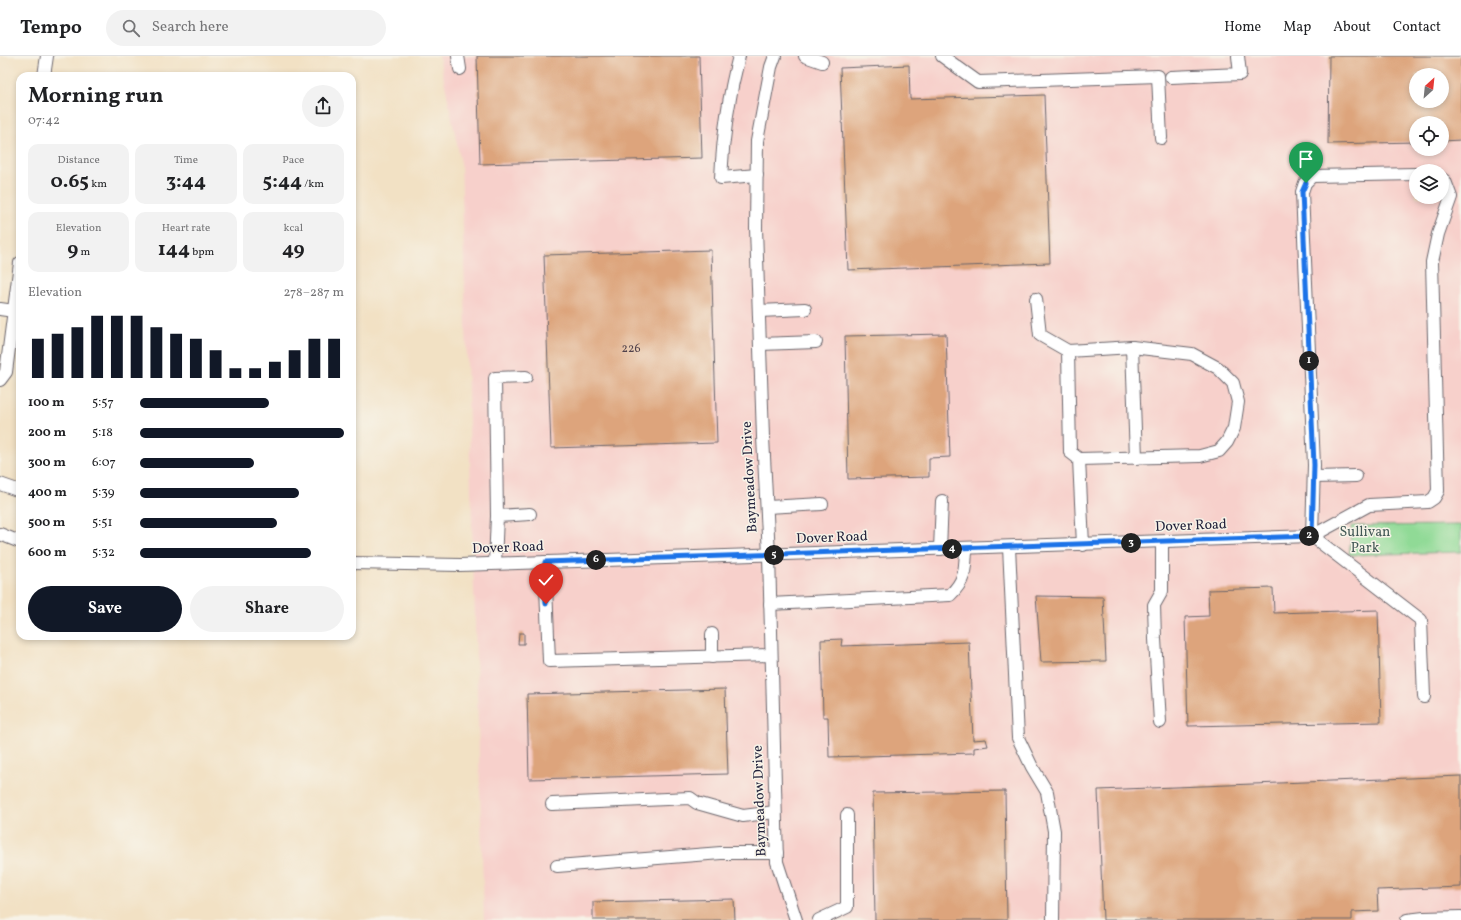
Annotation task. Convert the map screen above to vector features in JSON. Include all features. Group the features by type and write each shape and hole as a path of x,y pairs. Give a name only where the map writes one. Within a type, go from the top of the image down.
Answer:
{"street":[{"path":"45,72 47,56"},
{"path":"458,56 460,69"},
{"path":"739,56 728,102 723,140 721,178 757,175"},
{"name":"Baymeadow Drive","path":"775,56 771,67 757,141 756,228 763,437 769,555 777,862 796,920"},
{"path":"805,56 822,62"},
{"path":"942,56 978,82 1158,76 1161,138"},
{"path":"1172,77 1240,74 1238,56"},
{"path":"1312,536 1314,477 1302,192 1306,183 1312,176 1409,174"},
{"path":"1449,192 1451,197 1449,203"},
{"path":"1312,536 1369,505 1428,502 1434,498 1438,491 1432,262 1438,234 1449,204"},
{"path":"1036,299 1040,335 1068,351 1132,347 1192,354 1218,368 1233,384 1238,402 1234,428 1227,442 1219,451 1200,456 1079,459 1070,452 1068,351"},
{"path":"0,380 6,372 16,300"},
{"path":"0,309 14,311"},
{"path":"759,311 805,309"},
{"path":"760,344 816,342"},
{"path":"1132,347 1136,458"},
{"path":"495,563 498,516 495,378 526,377"},
{"path":"1079,459 1083,544"},
{"path":"1314,477 1356,476"},
{"path":"0,484 16,490"},
{"path":"940,549 942,501"},
{"path":"767,507 822,504"},
{"path":"498,516 530,514"},
{"path":"0,534 16,540"},
{"path":"1312,536 1421,620 1424,697"},
{"name":"Dover Road","path":"356,564 460,565 1312,536"},
{"path":"1160,722 1154,605 1162,591 1162,542"},
{"path":"1009,547 1018,738 1032,768 1047,792 1054,831 1053,920"},
{"path":"770,604 950,595 959,587 965,570 966,548"},
{"path":"545,562 549,662 771,655"},
{"path":"712,634 712,657"},
{"path":"552,804 690,798 697,803 743,816 775,812"},
{"path":"819,920 847,907 848,815"},
{"path":"557,866 721,853 777,853"},
{"path":"1407,920 1461,917"}],"shaded area":[{"path":"439,56 1461,56 1461,525 1352,526 1349,555 1461,552 1461,920 484,920 461,163"}],"green space":[{"name":"Sullivan Park","path":"1461,525 1461,552 1349,555 1352,526"}],"building":[{"path":"477,56 699,56 702,158 480,164"},
{"path":"1329,56 1461,56 1461,140 1449,141 1449,116 1409,116 1409,142 1328,144"},
{"path":"909,65 910,99 1044,95 1050,263 848,270 840,68"},
{"path":"711,250 717,443 551,448 544,255"},
{"path":"946,334 950,457 929,458 929,477 848,479 845,336"},
{"path":"1273,588 1274,613 1378,610 1381,722 1188,726 1185,617 1209,616 1208,590"},
{"path":"1036,596 1103,597 1106,661 1041,662"},
{"path":"519,633 524,633 524,644 518,644"},
{"path":"842,639 841,646 969,642 973,740 986,739 988,746 974,748 974,753 829,757 828,717 823,717 821,640"},
{"path":"725,689 728,774 529,779 527,694"},
{"path":"1461,776 1461,887 1377,890 1378,911 1352,912 1352,920 1103,920 1098,790"},
{"path":"1005,791 1007,920 875,920 873,793"},
{"path":"734,899 735,920 593,920 593,902"}],"route":[{"path":"546,604 545,562 1312,536 1314,465 1302,192 1306,183"}]}
